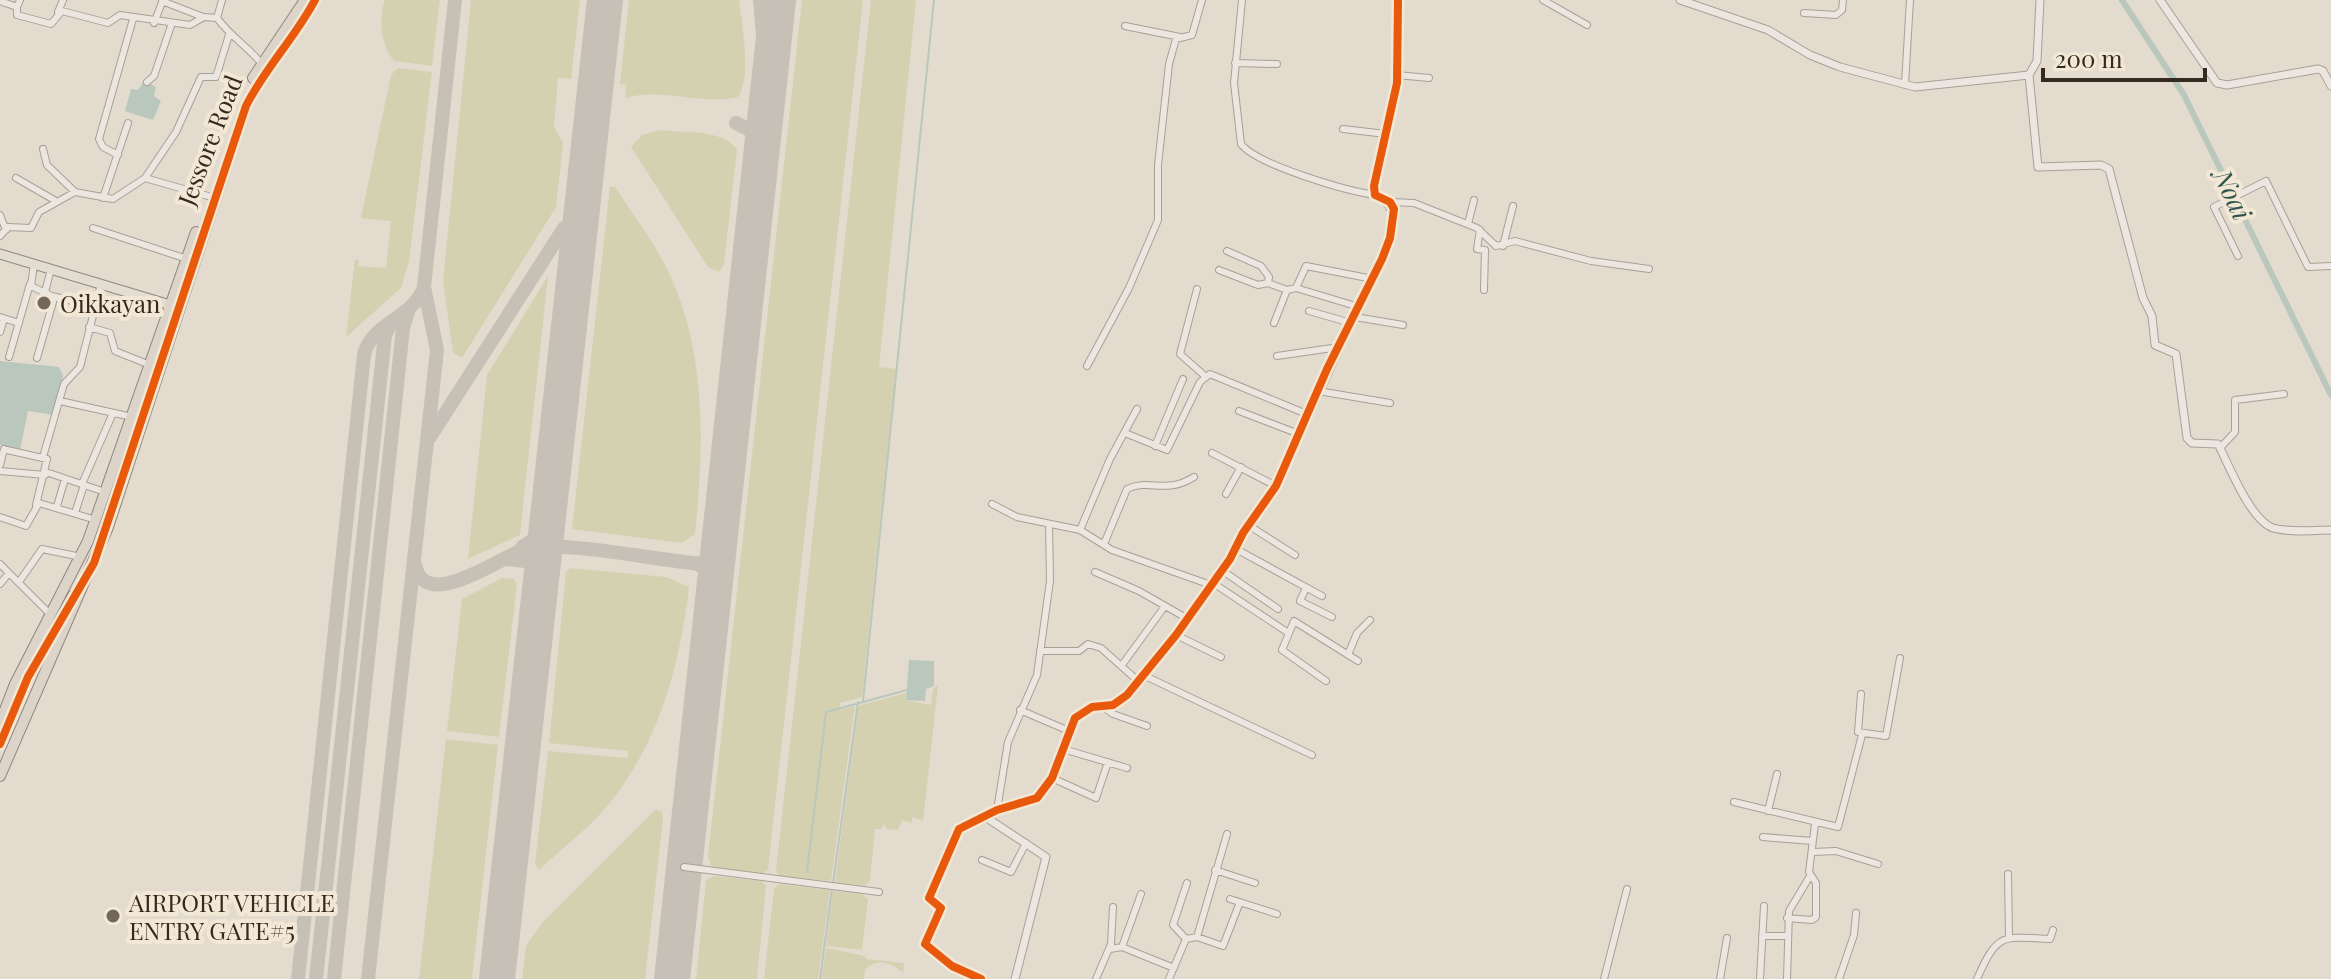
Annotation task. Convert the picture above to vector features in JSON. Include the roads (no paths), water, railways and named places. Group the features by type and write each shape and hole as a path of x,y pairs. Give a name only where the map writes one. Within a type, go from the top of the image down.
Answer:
{"highway":[{"name":"Jessore Road","path":"0,723 15,684 55,619 82,557 150,365 177,307 187,259 239,105 305,0"},
{"path":"0,776 75,596 108,527 177,307 246,106 260,80 298,30 315,0"}],"main road":[{"path":"0,254 177,307"},
{"path":"0,744 55,619 75,596"}],"street":[{"path":"0,1 18,4 17,15 51,24 63,0"},
{"path":"217,18 222,0"},
{"path":"1125,26 1180,37 1192,35 1202,0"},
{"path":"1242,0 1235,63 1238,133 1246,151 1328,184 1375,195 1390,202 1414,203 1480,230 1492,244 1503,246 1515,241 1591,261 1649,269"},
{"path":"1375,195 1397,75 1398,0"},
{"path":"1543,0 1587,25"},
{"path":"1680,0 1696,1 1768,30 1810,55 1840,67 1905,84 1925,87 2029,75"},
{"path":"1804,13 1836,15 1842,10 1843,0"},
{"path":"1905,84 1910,0"},
{"path":"2040,0 2037,61 2029,75 2038,167 2101,165 2109,169 2143,298 2152,316 2155,345 2176,354 2187,438 2192,443 2214,442 2221,447 2229,470 2261,521 2284,530 2331,530"},
{"path":"2160,0 2217,83 2227,85 2318,69 2323,71 2331,86"},
{"path":"154,23 162,1 203,17 217,18"},
{"path":"58,12 103,22 112,22 118,16 154,23 190,25 203,17"},
{"path":"217,18 229,35 250,47 262,64"},
{"path":"118,155 100,144 100,131 133,19"},
{"path":"147,82 157,71 172,23"},
{"path":"43,149 47,165 75,192 119,198 145,178 176,132 201,77 216,77 229,35"},
{"path":"1087,366 1129,288 1158,220 1158,165 1169,64 1174,43 1180,37"},
{"path":"1235,63 1277,64"},
{"path":"1397,75 1429,78"},
{"path":"103,198 128,123"},
{"path":"1343,129 1386,134"},
{"path":"16,178 56,201"},
{"path":"145,178 208,196"},
{"path":"2238,256 2214,209 2221,202 2269,181 2308,267 2331,266"},
{"path":"0,215 3,233 31,228 39,212 75,192"},
{"path":"1468,224 1474,200"},
{"path":"981,979 952,966 925,944 941,908 929,898 954,836 966,823 1037,798 1052,778 1069,731 1081,712 1120,700 1188,619 1276,486 1390,238 1394,209 1390,202"},
{"path":"1503,246 1513,206"},
{"path":"93,228 187,259"},
{"path":"1480,230 1477,249 1485,250 1484,290"},
{"path":"1227,251 1266,269 1268,283"},
{"path":"9,357 34,264"},
{"path":"1296,288 1306,266 1373,279"},
{"path":"37,358 53,305 48,294 51,269"},
{"path":"1219,270 1258,285 1268,283 1287,290 1296,288 1359,307"},
{"path":"30,283 48,294 93,306"},
{"path":"43,457 65,381 80,367 101,284"},
{"path":"1197,289 1180,354 1205,376 1220,375 1309,415"},
{"path":"1274,323 1287,290"},
{"path":"1309,311 1353,320 1403,325"},
{"path":"0,332 2,318 19,323"},
{"path":"89,327 110,333 115,351 150,365"},
{"path":"1277,356 1339,347"},
{"path":"1125,433 1155,446 1169,447 1205,376"},
{"path":"1155,446 1183,379"},
{"path":"1318,391 1390,403"},
{"path":"2221,447 2234,437 2235,400 2284,394"},
{"path":"60,401 132,417"},
{"path":"1080,530 1110,459 1137,409"},
{"path":"1239,411 1299,434"},
{"path":"75,513 83,485 113,413"},
{"path":"0,517 26,526 36,505 45,474 48,461 43,457 5,449 0,468 45,474 105,492"},
{"path":"1212,453 1276,486"},
{"path":"1226,494 1241,467"},
{"path":"1104,544 1127,489 1137,485 1174,487 1194,477"},
{"path":"57,506 65,479"},
{"path":"992,504 1008,514 1080,530 1104,544 1212,584 1287,632"},
{"path":"36,505 57,506 96,520"},
{"path":"997,810 1008,742 1020,710 1033,689 1040,651 1050,581 1049,524"},
{"path":"1248,525 1295,555"},
{"path":"19,582 42,549 82,557"},
{"path":"1236,549 1322,596"},
{"path":"0,564 55,619"},
{"path":"1220,569 1278,609"},
{"path":"1095,572 1188,619"},
{"path":"0,584 9,573"},
{"path":"1306,588 1300,601 1332,617"},
{"path":"1122,665 1165,606"},
{"path":"1348,655 1357,633 1370,620"},
{"path":"1326,681 1282,650 1294,621 1358,661"},
{"path":"1176,635 1221,657"},
{"path":"1040,651 1079,651 1088,644 1101,648 1141,678 1312,755"},
{"path":"1862,735 1887,734 1900,658"},
{"path":"1734,802 1815,824 1834,828 1840,825 1862,735 1856,726 1861,694"},
{"path":"1102,706 1113,714 1147,726"},
{"path":"1020,710 1069,731"},
{"path":"1063,749 1127,768"},
{"path":"1052,778 1096,798 1108,762"},
{"path":"1768,811 1777,774"},
{"path":"984,816 1045,853 1047,865 1015,979"},
{"path":"1787,979 1787,918 1792,903 1810,876 1815,824"},
{"path":"1197,937 1227,834"},
{"path":"1763,837 1812,841"},
{"path":"982,860 1011,872 1026,843"},
{"path":"1813,852 1836,851 1878,864"},
{"path":"684,867 879,892"},
{"path":"1215,870 1255,883"},
{"path":"2008,874 2009,937"},
{"path":"1787,918 1816,919 1816,883 1810,876"},
{"path":"1186,939 1173,925 1187,883"},
{"path":"1604,979 1627,889"},
{"path":"1122,947 1141,894"},
{"path":"1230,899 1277,914"},
{"path":"1186,939 1197,937 1223,946 1240,902"},
{"path":"1760,979 1764,906"},
{"path":"1096,979 1110,949 1113,907"},
{"path":"1839,979 1854,935 1856,913"},
{"path":"1977,979 1992,949 2009,937 2050,939 2053,930"},
{"path":"1762,936 1787,936"},
{"path":"1720,979 1727,938"},
{"path":"1169,979 1186,939"},
{"path":"1110,949 1122,947 1174,968"}],"waterway":[{"path":"863,701 934,0"},
{"name":"Noai","path":"2122,0 2184,95 2331,395"},
{"path":"807,872 826,712 907,690"},
{"path":"833,883 858,702"},
{"path":"820,979 832,889"}],"place":[{"name":"Oikkayan","path":"44,303"},
{"name":"AIRPORT VEHICLE ENTRY GATE#5","path":"113,916"}]}
